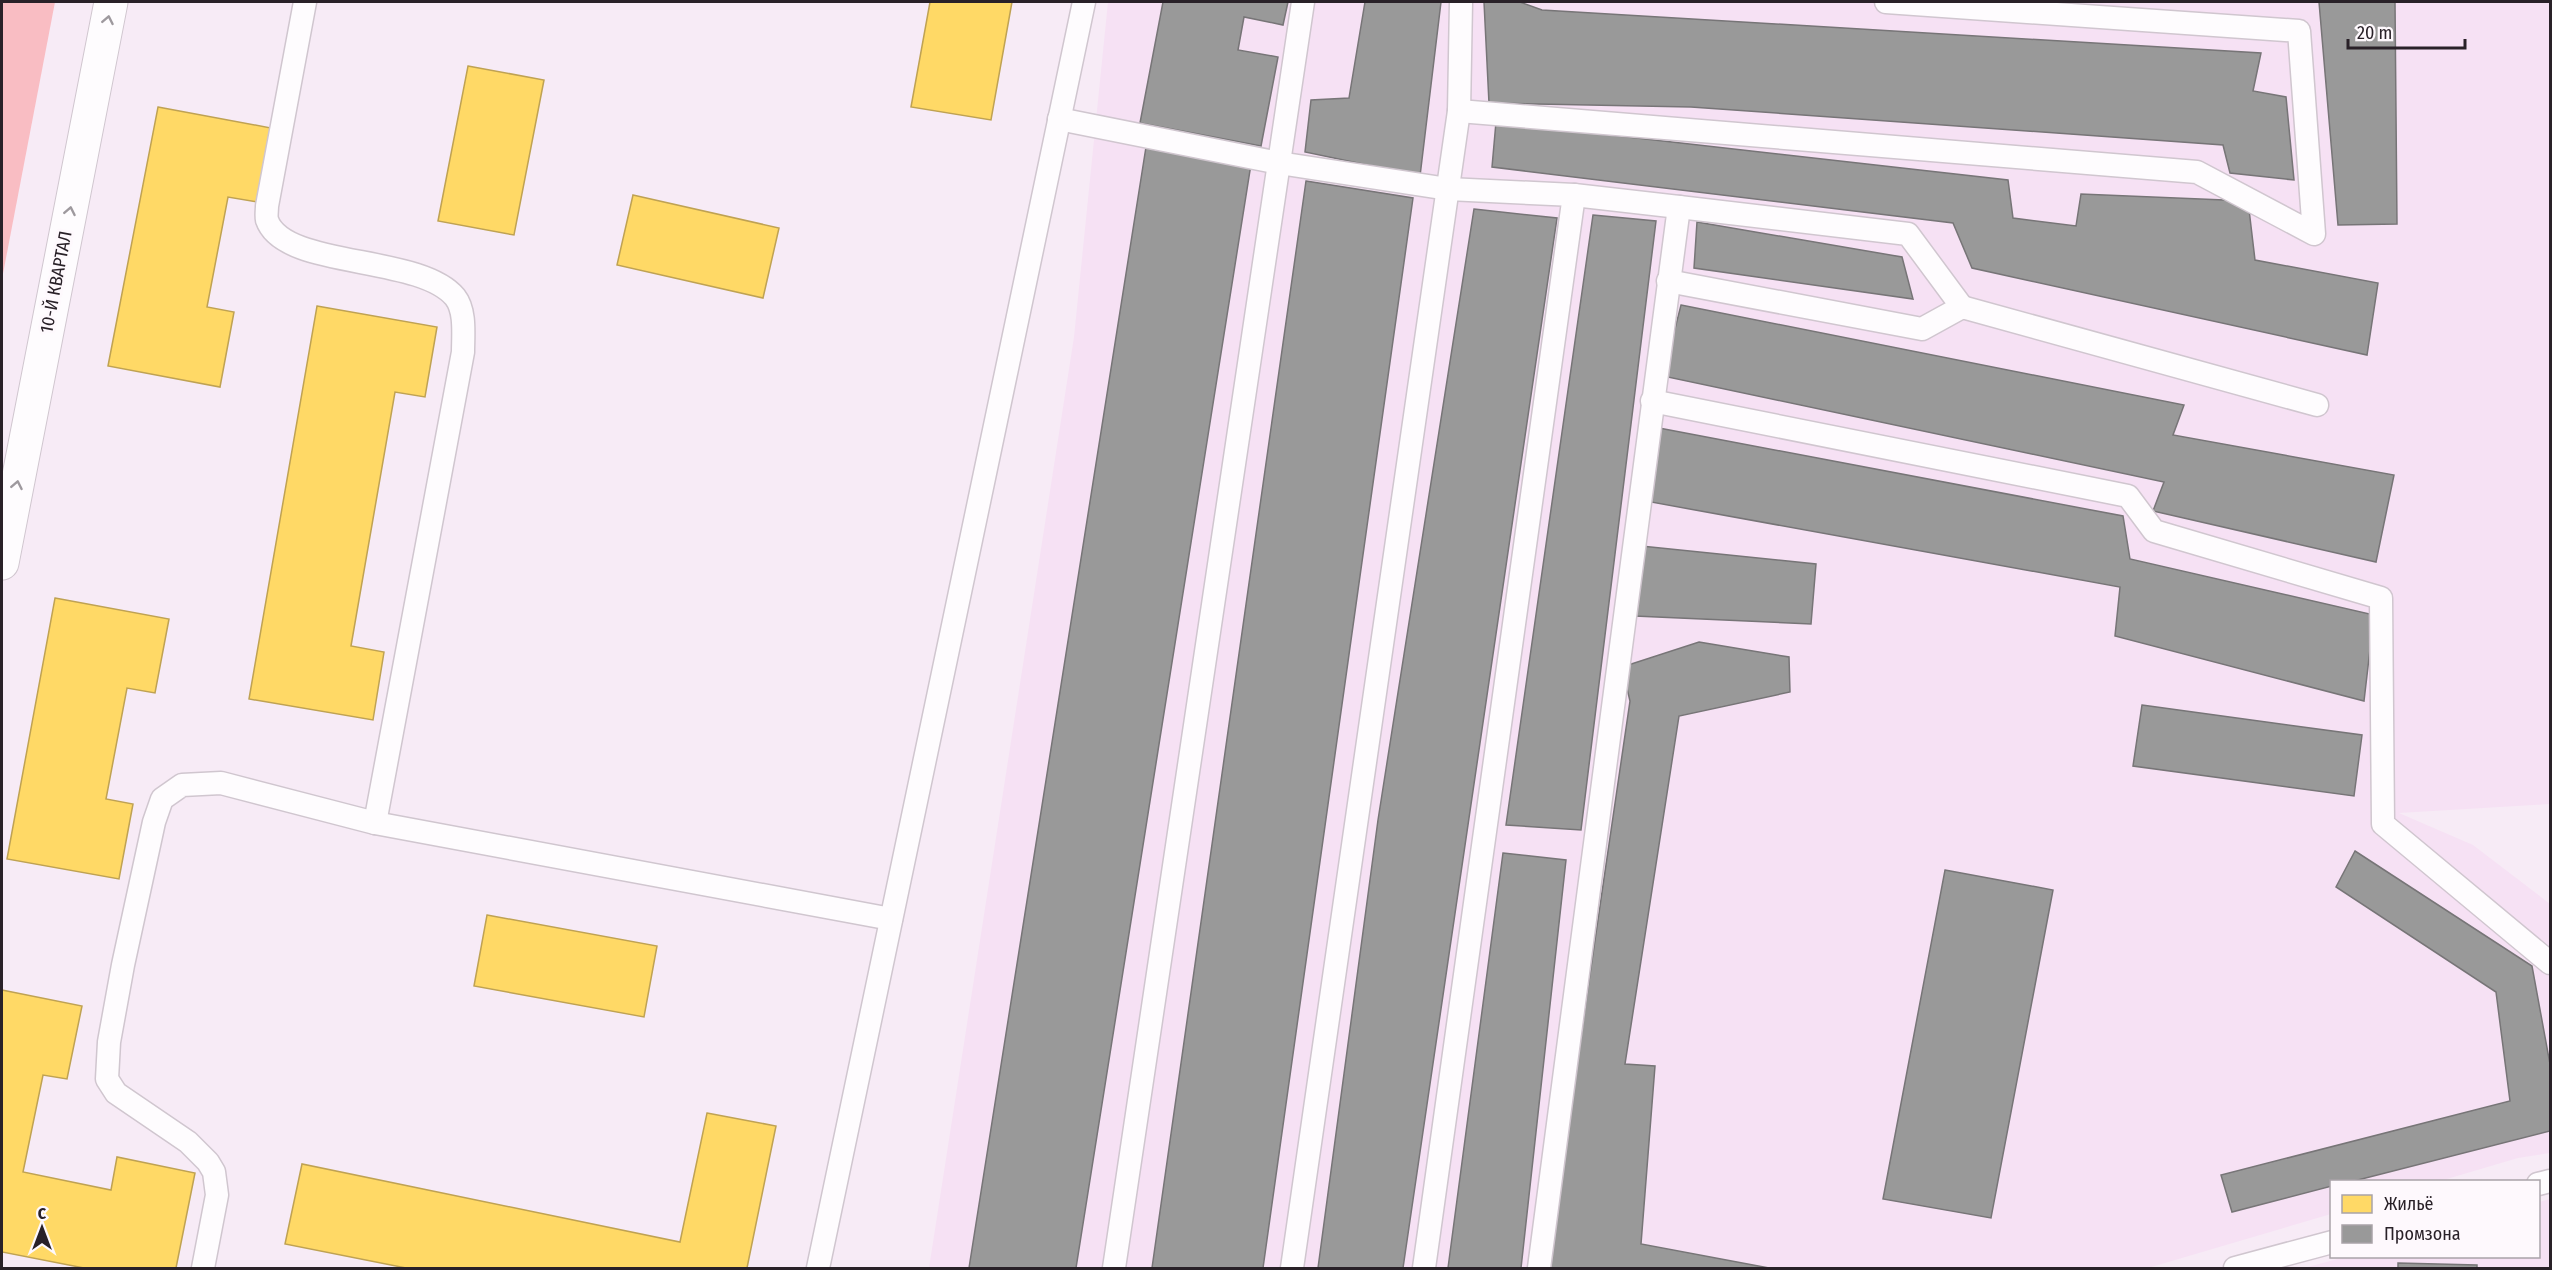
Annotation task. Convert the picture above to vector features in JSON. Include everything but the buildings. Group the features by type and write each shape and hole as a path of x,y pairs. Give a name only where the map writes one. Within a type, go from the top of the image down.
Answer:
{"street":[{"name":"10-Й КВАРТАЛ","path":"2,563 111,2"}],"lane":[{"path":"305,2 267,206 267,220 280,238 312,251 426,277 456,298 463,319 463,351 375,823"},
{"path":"818,1269 1084,2"},
{"path":"1114,1269 1303,2"},
{"path":"1292,1269 1459,111 1461,2"},
{"path":"1459,111 2197,172 2314,234 2299,31 1886,2"},
{"path":"1059,119 1279,163 1448,189 1574,195 1908,234 1962,307 2317,405"},
{"path":"1424,1269 1574,195"},
{"path":"1539,1269 1679,207"},
{"path":"1668,281 1922,329 1962,307"},
{"path":"1652,401 2128,496 2154,531 2381,598 2383,825 2550,963"},
{"path":"203,1269 217,1195 214,1172 208,1162 188,1142 116,1093 107,1079 109,1042 123,965 154,822 162,799 182,785 221,783 375,823 891,920"},
{"path":"2235,1269 2330,1242"}],"shaded area":[{"path":"2,2 55,2 2,279"},
{"path":"1108,2 2550,2 2550,804 2399,813 2473,845 2550,904 2550,1153 2518,1158 2443,1180 2330,1180 2330,1214 2148,1268 929,1268 1074,337"},
{"path":"2550,1199 2550,1268 2304,1268 2341,1258 2540,1258 2540,1202"}]}
